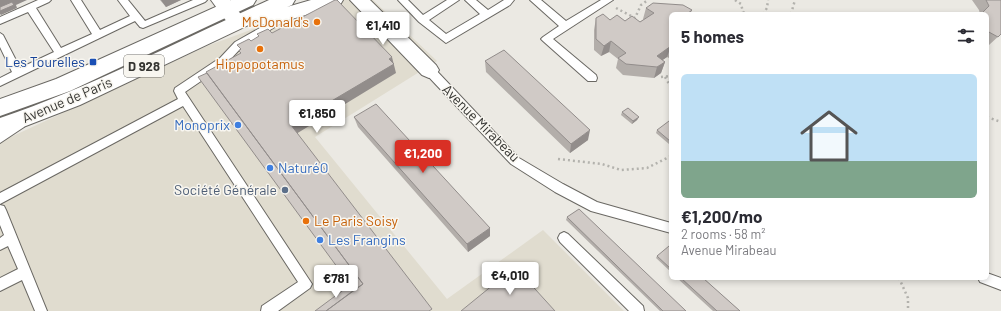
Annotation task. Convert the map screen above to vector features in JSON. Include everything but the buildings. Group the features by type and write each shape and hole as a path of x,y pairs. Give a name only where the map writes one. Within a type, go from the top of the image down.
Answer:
{"main road":[{"name":"Avenue de Paris","path":"0,108 63,85 247,0"},
{"path":"206,36 289,6 334,0"},
{"name":"Avenue Mirabeau","path":"367,2 429,70"},
{"name":"Avenue de Paris","path":"0,128 26,119 93,90 206,36 228,10 289,6"}],"lane":[{"path":"0,21 46,0"},
{"path":"76,0 98,35"},
{"path":"123,0 143,25 202,0"},
{"path":"403,0 422,20 446,39 508,3 509,0"},
{"path":"422,20 454,0"},
{"path":"470,0 487,15"},
{"path":"535,0 565,26"},
{"path":"592,78 546,39 607,1"},
{"path":"267,311 306,284 178,91 223,61 238,45 289,6"},
{"path":"30,7 60,54"},
{"path":"0,82 136,17"},
{"path":"0,37 18,74"},
{"name":"Avenue Mirabeau","path":"429,70 516,161 559,188 595,207 669,227"},
{"path":"0,199 185,100"},
{"path":"0,139 26,119"},
{"path":"0,210 41,311"},
{"path":"0,244 11,238"},
{"path":"564,238 638,311"},
{"path":"0,286 25,272"},
{"path":"989,280 1001,284"}],"path":[{"path":"607,1 635,18 641,5 648,0"},
{"path":"735,0 741,4 743,12"},
{"path":"764,12 767,8 768,0"},
{"path":"792,12 796,0"},
{"path":"661,78 669,76"},
{"path":"665,77 669,84"},
{"path":"989,118 1001,122"},
{"path":"558,159 602,164 621,170 647,168 669,157"},
{"path":"900,280 906,289 911,304 908,311"}],"shaded area":[{"path":"333,0 373,0 437,61 315,137 447,299 543,230 624,311 0,311 0,142 207,46"}],"place":[{"name":"McDonald's","path":"317,22"},
{"name":"Hippopotamus","path":"260,49"},
{"name":"Les Tourelles","path":"93,62"},
{"name":"Monoprix","path":"238,125"},
{"name":"NaturéO","path":"270,168"},
{"name":"Société Générale","path":"285,190"},
{"name":"Le Paris Soisy","path":"306,221"},
{"name":"Les Frangins","path":"320,240"}]}
